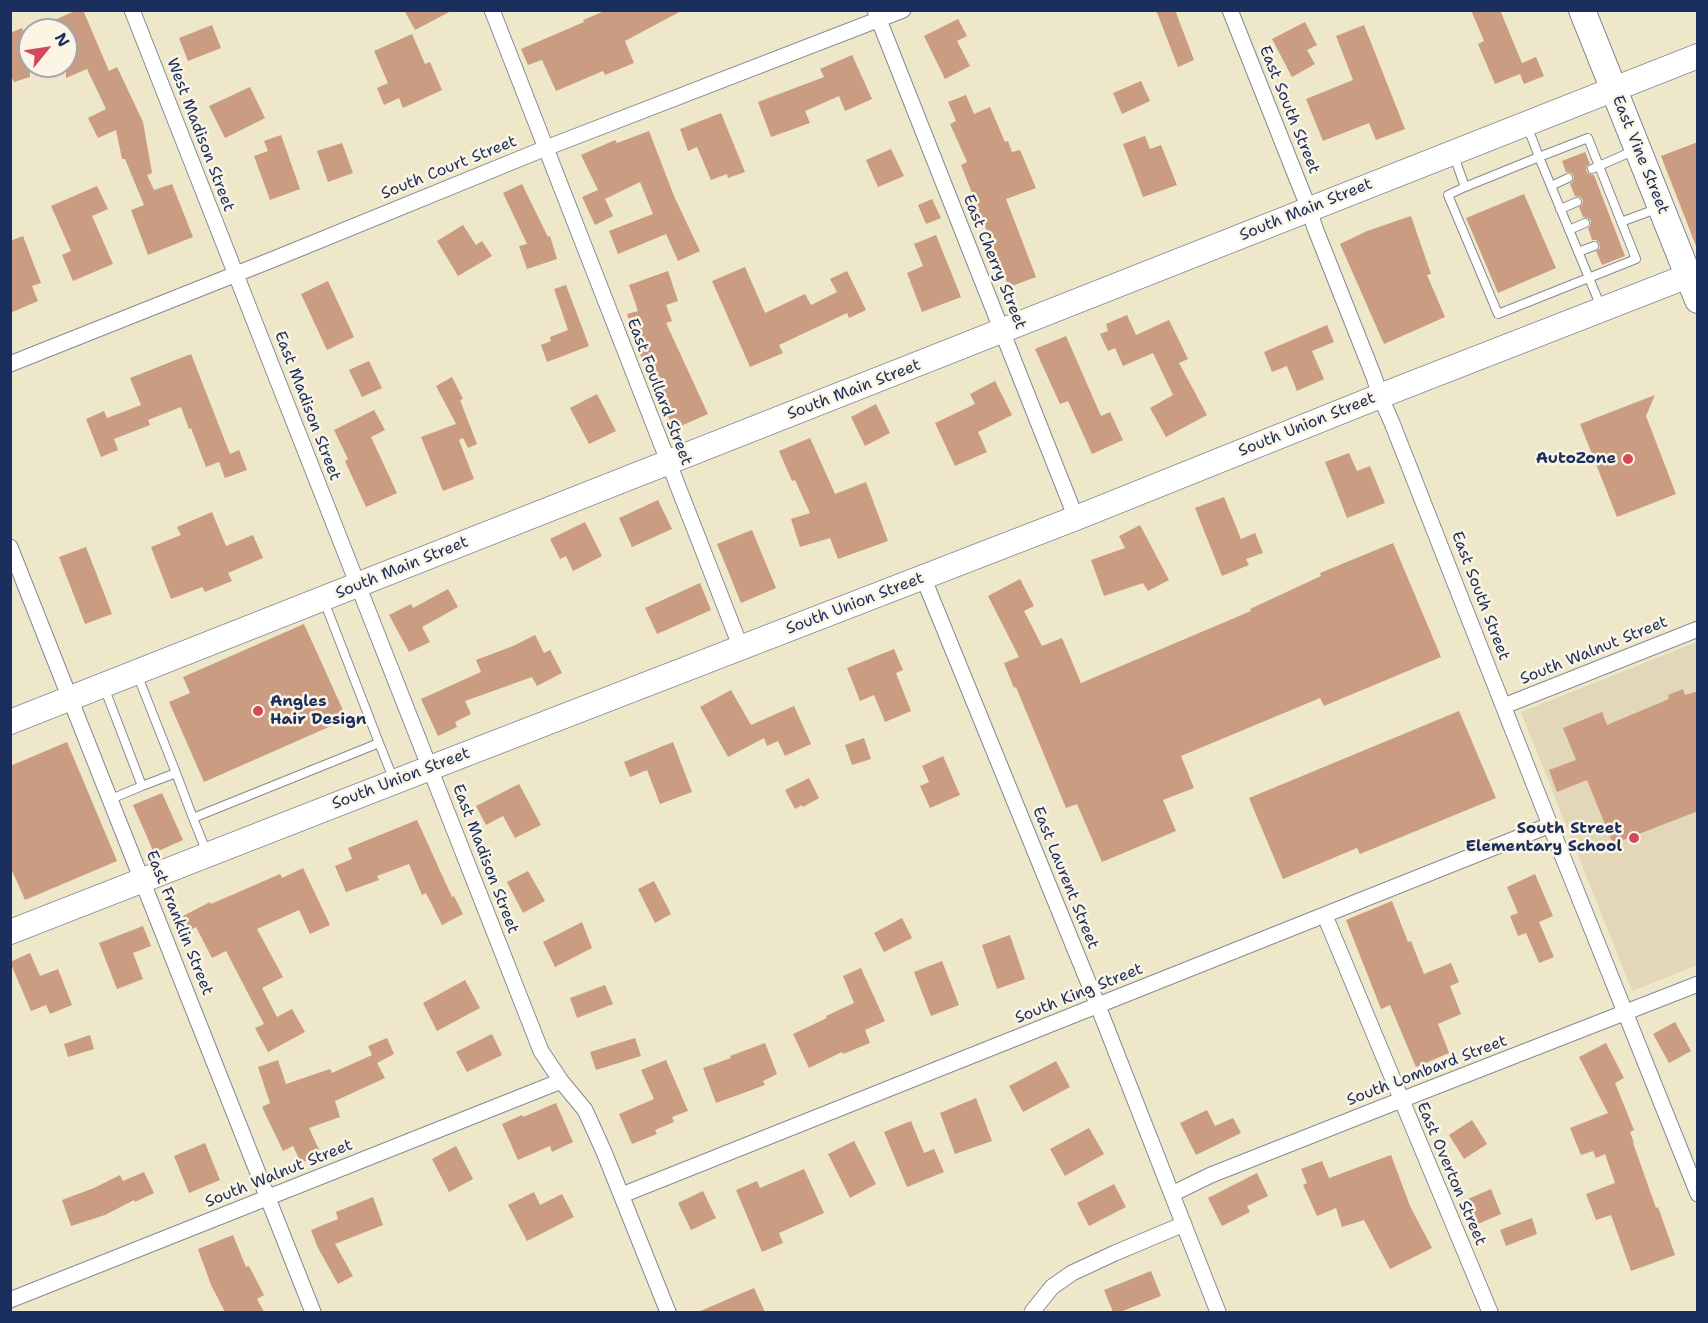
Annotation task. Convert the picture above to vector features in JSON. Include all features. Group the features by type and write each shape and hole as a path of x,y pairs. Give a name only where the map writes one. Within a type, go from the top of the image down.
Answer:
{"highway":[{"name":"East Vine Street","path":"1582,10 1660,207 1693,274 1698,300"}],"main road":[{"name":"South Main Street","path":"10,722 1698,56"},
{"name":"South Union Street","path":"10,932 1076,518 1693,274"}],"street":[{"name":"West Madison Street","path":"132,10 235,273"},
{"name":"East Foullard Street","path":"492,10 741,648"},
{"name":"South Court Street","path":"10,364 877,15 903,10"},
{"name":"East South Street","path":"1230,10 1380,396 1698,1194"},
{"name":"East Cherry Street","path":"877,15 1076,518"},
{"name":"East Madison Street","path":"235,273 541,1051 561,1081 585,1110 622,1195 668,1312"},
{"name":"East Franklin Street","path":"10,547 313,1312"},
{"name":"East Laurent Street","path":"923,576 1184,1224"},
{"name":"South Walnut Street","path":"1504,706 1698,629"},
{"name":"South King Street","path":"622,1195 1550,825"},
{"name":"East Overton Street","path":"1325,916 1490,1312"},
{"name":"South Lombard Street","path":"1172,1194 1211,1176 1401,1100 1698,984"},
{"name":"South Walnut Street","path":"10,1300 561,1081"},
{"path":"1032,1312 1052,1287 1072,1273 1184,1224 1218,1312"}],"lane":[{"path":"1526,123 1602,309"},
{"path":"1588,138 1595,167 1612,211 1621,222 1622,235 1636,259 1498,314 1448,195 1588,138"},
{"path":"1595,167 1637,150"},
{"path":"1452,152 1466,187"},
{"path":"1551,186 1568,178"},
{"path":"1560,209 1577,202"},
{"path":"1621,222 1660,207"},
{"path":"1569,230 1585,223"},
{"path":"1578,252 1594,246"},
{"path":"324,599 394,781"},
{"path":"137,672 207,855"},
{"path":"103,686 142,786"},
{"path":"193,818 379,743"},
{"path":"111,799 176,773"}],"shaded area":[{"name":"South Street Elementary School","path":"1697,642 1697,965 1632,991 1521,712"}],"building":[{"path":"77,10 83,10 109,71 117,67 143,122 152,173 147,175 154,190 172,184 193,237 148,255 131,210 144,205 125,159 122,159 116,130 98,138 88,118 106,109 87,69 78,73 78,18 59,18"},
{"path":"404,10 453,10 415,30"},
{"path":"607,10 683,10 625,41 634,63 605,75 603,71 556,91 542,60 528,65 521,49"},
{"path":"1156,10 1175,10 1194,60 1178,67"},
{"path":"1471,10 1500,10 1522,63 1536,57 1544,76 1524,84 1520,74 1495,84 1478,44 1484,41"},
{"path":"958,19 967,36 957,41 970,66 945,79 924,36"},
{"path":"1305,22 1317,45 1307,50 1315,64 1292,77 1272,39"},
{"path":"212,25 221,48 188,61 179,38"},
{"path":"1364,25 1405,129 1376,140 1369,123 1323,141 1306,99 1353,80 1336,36"},
{"path":"18,30 18,78 27,78 14,82 10,74 10,33"},
{"path":"412,34 425,64 430,62 442,90 403,108 399,98 384,105 377,88 388,83 374,51"},
{"path":"852,55 872,99 845,111 839,96 805,111 810,123 771,137 758,102 824,77 820,69"},
{"path":"1141,81 1150,101 1122,114 1113,93"},
{"path":"250,87 265,118 225,138 209,106"},
{"path":"966,95 974,114 990,107 1005,142 1008,141 1012,152 1020,150 1036,188 1006,199 1036,277 1009,287 961,165 967,162 950,124 956,121 948,102"},
{"path":"721,113 745,172 728,178 727,174 711,180 697,147 688,151 680,129"},
{"path":"649,131 674,196 700,251 678,261 666,234 618,254 609,231 653,214 640,182 605,199 613,216 595,225 582,197 598,190 581,155 615,140 617,143"},
{"path":"281,135 300,189 270,200 254,156 268,151 264,141"},
{"path":"1145,136 1150,149 1161,145 1177,185 1143,197 1123,144"},
{"path":"1698,142 1698,246 1696,246 1661,156"},
{"path":"342,143 353,173 328,182 317,151"},
{"path":"891,149 904,176 878,187 866,160"},
{"path":"1585,152 1590,164 1586,171 1594,175 1625,256 1602,265 1596,251 1600,248 1599,243 1592,240 1588,228 1591,221 1583,217 1579,207 1583,200 1575,196 1570,184 1574,176 1566,172 1562,161"},
{"path":"522,184 548,237 550,236 557,259 527,269 519,246 527,244 503,193"},
{"path":"97,186 108,209 92,216 113,264 73,281 62,255 71,251 51,206"},
{"path":"1524,194 1556,268 1498,293 1466,218"},
{"path":"932,199 941,218 926,224 918,205"},
{"path":"1411,216 1431,274 1427,275 1445,317 1384,344 1340,244 1367,231"},
{"path":"463,225 476,245 482,241 492,256 458,276 437,241"},
{"path":"936,235 961,297 922,312 907,273 923,266 914,244"},
{"path":"23,236 41,283 32,286 38,301 10,313 10,241"},
{"path":"745,267 765,313 805,294 811,305 837,292 830,279 847,271 866,310 849,318 847,313 779,345 783,353 750,367 712,281"},
{"path":"668,271 678,301 666,305 672,321 666,323 708,414 674,429 639,352 627,314 638,311 629,285"},
{"path":"328,281 354,337 327,350 301,294"},
{"path":"566,285 589,346 547,362 541,345 551,341 550,337 568,330 554,289"},
{"path":"1127,315 1136,335 1169,320 1188,359 1179,363 1207,415 1166,437 1150,408 1173,395 1153,353 1123,366 1115,348 1108,351 1100,334 1108,331 1106,324"},
{"path":"1327,325 1334,342 1312,351 1324,379 1297,391 1287,366 1272,372 1264,352"},
{"path":"1066,336 1101,416 1110,412 1123,440 1092,454 1068,401 1060,404 1035,349"},
{"path":"191,354 230,454 239,450 247,470 225,478 219,462 206,467 181,407 148,420 150,425 114,439 118,450 101,457 86,419 104,411 107,418 141,405 130,378"},
{"path":"369,361 382,388 362,397 349,370"},
{"path":"452,377 463,399 460,400 477,444 468,448 463,438 459,440 474,479 443,491 421,437 456,424 436,386"},
{"path":"995,381 1012,415 978,432 987,452 955,466 935,423 975,404 970,394"},
{"path":"597,394 616,431 589,444 570,408"},
{"name":"AutoZone","path":"1655,395 1646,416 1676,494 1617,517 1580,424"},
{"path":"876,404 890,433 865,446 851,417"},
{"path":"374,410 385,430 371,437 397,493 366,507 334,430"},
{"path":"810,438 835,494 866,482 888,541 838,559 830,538 800,547 791,519 810,513 779,451"},
{"path":"1349,453 1357,471 1370,466 1385,503 1347,518 1325,462"},
{"path":"1224,497 1241,539 1255,533 1263,553 1246,559 1249,565 1222,576 1195,508"},
{"path":"658,500 672,529 632,547 619,518"},
{"path":"212,512 226,546 253,535 263,558 228,573 232,581 205,592 202,587 171,599 151,547 181,535 177,527"},
{"path":"585,522 602,556 573,571 566,556 560,559 550,539"},
{"path":"1140,525 1169,580 1148,591 1143,583 1104,596 1091,560 1125,548 1119,536"},
{"path":"752,530 776,588 741,603 717,544"},
{"path":"1393,543 1441,657 1324,706 1320,698 1181,756 1194,788 1163,800 1176,831 1102,862 1077,804 1066,808 1016,687 1014,688 1004,663 1019,657 988,596 1020,579 1034,606 1024,611 1042,646 1062,638 1081,683 1251,611 1250,609 1321,576 1320,573"},
{"path":"86,547 112,614 85,624 59,557"},
{"path":"700,583 711,610 657,634 645,608"},
{"path":"448,589 458,607 422,627 430,642 409,652 389,615 411,604 413,608"},
{"name":"Angles Hair Design","path":"304,624 347,719 204,782 169,702 190,693 183,677"},
{"path":"535,635 544,653 550,650 562,673 537,686 532,677 465,701 471,714 455,722 457,727 438,736 421,699 481,672 476,660"},
{"path":"894,649 903,670 896,673 911,711 885,722 874,695 860,701 847,668"},
{"path":"1683,689 1685,695 1698,691 1698,811 1613,844 1587,780 1557,792 1549,770 1576,760 1563,728 1602,712 1607,725 1669,699 1668,695"},
{"path":"731,690 751,725 794,706 811,744 785,756 778,741 767,746 764,738 728,757 700,707"},
{"path":"1459,711 1496,798 1360,854 1357,848 1283,879 1249,798"},
{"path":"864,738 871,759 852,765 845,745"},
{"path":"67,742 117,861 25,900 10,866 10,766"},
{"path":"673,742 692,792 660,804 647,770 630,777 624,762"},
{"path":"943,756 960,795 930,808 920,786 929,782 922,766"},
{"path":"809,778 819,798 795,809 785,790"},
{"path":"519,784 541,825 515,838 503,816 486,825 476,806"},
{"path":"162,793 183,840 154,853 133,805"},
{"path":"417,820 452,897 454,896 463,914 442,925 426,893 422,895 409,864 377,876 379,880 346,892 335,866 352,859 348,848"},
{"path":"303,868 330,925 310,934 299,910 257,929 283,977 262,988 277,1017 292,1009 305,1032 268,1052 255,1028 264,1024 226,951 212,958 196,927 190,930 183,916 210,902 211,904 280,874 282,878"},
{"path":"528,871 545,901 523,913 507,882"},
{"path":"1535,874 1553,916 1539,922 1554,957 1539,963 1526,933 1518,936 1510,916 1518,913 1507,887"},
{"path":"654,881 671,914 655,923 638,889"},
{"path":"1392,901 1408,942 1411,941 1424,974 1451,963 1459,982 1450,986 1461,1014 1438,1024 1449,1053 1416,1067 1390,1005 1381,1009 1346,920"},
{"path":"902,918 912,938 884,952 874,933"},
{"path":"582,922 592,948 555,967 543,942"},
{"path":"143,926 151,946 133,953 143,979 117,989 99,943"},
{"path":"1010,935 1025,979 997,989 982,945"},
{"path":"30,953 40,976 58,969 72,1005 50,1014 46,1005 31,1011 10,962"},
{"path":"942,961 959,1005 931,1016 914,972"},
{"path":"861,968 885,1021 865,1030 870,1043 843,1054 842,1052 809,1068 793,1034 854,1003 843,976"},
{"path":"465,980 480,1008 437,1031 423,1003"},
{"path":"605,985 613,1004 577,1018 570,998"},
{"path":"1675,1022 1691,1051 1669,1063 1653,1034"},
{"path":"492,1034 502,1055 467,1072 456,1052"},
{"path":"90,1035 94,1049 68,1057 64,1044"},
{"path":"387,1038 394,1054 377,1063 385,1078 335,1101 340,1117 309,1128 321,1154 301,1163 293,1146 283,1151 262,1107 270,1103 258,1067 278,1060 286,1084 330,1069 332,1073 372,1055 368,1046"},
{"path":"635,1038 641,1056 596,1070 590,1052"},
{"path":"765,1043 777,1074 763,1081 765,1085 716,1103 703,1068"},
{"path":"1606,1043 1624,1078 1615,1083 1634,1130 1630,1132 1633,1143 1675,1255 1631,1271 1611,1215 1596,1220 1586,1194 1615,1183 1605,1154 1596,1158 1593,1151 1581,1155 1570,1128 1608,1113 1579,1057"},
{"path":"666,1060 688,1111 672,1117 674,1122 655,1130 657,1134 632,1144 619,1114 654,1099 641,1070"},
{"path":"1056,1061 1070,1087 1023,1112 1009,1086"},
{"path":"976,1098 992,1141 955,1154 940,1113"},
{"path":"556,1103 573,1142 552,1152 550,1146 518,1160 502,1124"},
{"path":"1207,1110 1215,1126 1233,1118 1241,1133 1196,1155 1180,1123"},
{"path":"1472,1120 1487,1144 1464,1159 1449,1135"},
{"path":"911,1121 924,1153 934,1149 944,1172 907,1187 884,1132"},
{"path":"1089,1128 1104,1154 1065,1176 1050,1149"},
{"path":"854,1141 876,1184 850,1198 828,1154"},
{"path":"205,1143 220,1180 189,1193 174,1156"},
{"path":"456,1146 473,1179 449,1192 432,1159"},
{"path":"1391,1155 1410,1206 1432,1248 1390,1269 1364,1220 1342,1227 1336,1208 1317,1216 1303,1185 1307,1183 1301,1169 1322,1161 1329,1178"},
{"path":"804,1169 824,1213 779,1233 783,1243 762,1252 736,1190 757,1181 760,1188"},
{"path":"144,1172 154,1193 135,1202 134,1200 105,1215 71,1226 62,1200 120,1175 123,1181"},
{"path":"1257,1173 1268,1196 1247,1206 1250,1212 1222,1226 1208,1198"},
{"path":"1114,1184 1126,1207 1089,1226 1077,1203"},
{"path":"1491,1189 1501,1214 1478,1224 1468,1199"},
{"path":"703,1191 716,1218 691,1230 678,1203"},
{"path":"534,1192 540,1205 562,1194 574,1217 527,1241 508,1205"},
{"path":"373,1197 383,1225 335,1244 353,1276 338,1284 311,1230 338,1219 336,1212"},
{"path":"1532,1218 1537,1234 1506,1246 1500,1230"},
{"path":"233,1235 246,1267 249,1266 264,1295 257,1299 264,1312 225,1312 211,1285 198,1249"},
{"path":"1151,1271 1161,1296 1120,1312 1113,1312 1104,1290"},
{"path":"754,1288 765,1312 698,1312"}],"place":[{"name":"AutoZone","path":"1628,459"},
{"name":"Angles Hair Design","path":"258,711"},
{"name":"South Street Elementary School","path":"1634,838"}]}
